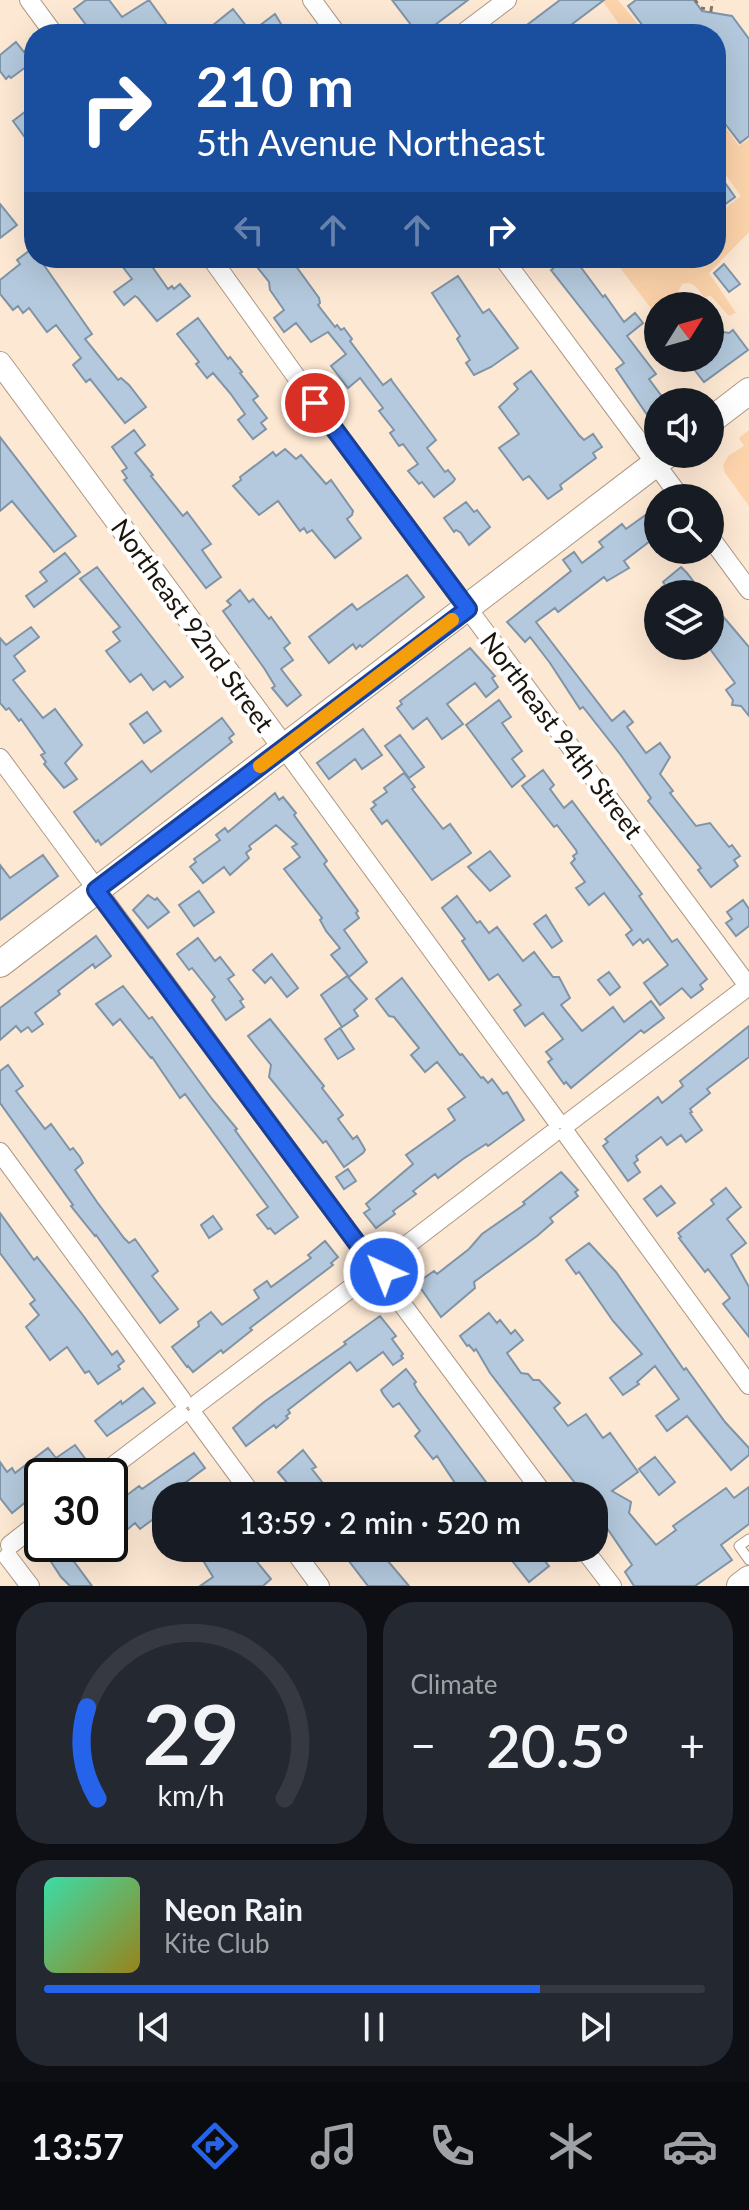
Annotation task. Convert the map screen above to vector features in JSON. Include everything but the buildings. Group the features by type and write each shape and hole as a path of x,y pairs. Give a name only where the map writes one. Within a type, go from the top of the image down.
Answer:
{"main road":[{"path":"724,410 749,391"},
{"path":"3,956 96,890 650,468"},
{"path":"740,1586 749,1579"}],"street":[{"path":"29,0 47,24"},
{"path":"312,0 330,24"},
{"path":"475,24 507,0"},
{"name":"Northeast 94th Street","path":"218,268 746,986"},
{"path":"518,268 644,435"},
{"name":"Northeast 92nd Street","path":"0,363 749,1385"},
{"path":"724,556 749,590"},
{"path":"0,758 534,1482"},
{"path":"124,1458 746,986"},
{"path":"0,1152 243,1482"},
{"path":"24,1535 5,1550 30,1586"},
{"path":"302,1562 320,1586"},
{"path":"594,1562 612,1586"}],"lane":[{"path":"742,1537 749,1560"}],"path":[{"path":"695,0 701,8 711,11 713,0"}],"shaded area":[{"path":"602,0 618,0 638,24 619,24"},
{"path":"726,128 739,146 749,139 749,232 726,256 726,207 741,196 726,175"},
{"path":"622,268 714,268 709,273 722,292 700,292 686,283 678,292 644,292 644,299"},
{"path":"724,295 736,313 729,316 724,310"},
{"path":"749,430 749,506 724,468 728,456 744,446 739,438"}],"slow traffic":[{"path":"260,766 452,620"}],"route":[{"path":"315,403 468,609 96,890 371,1262 380,1262 384,1272"}]}
